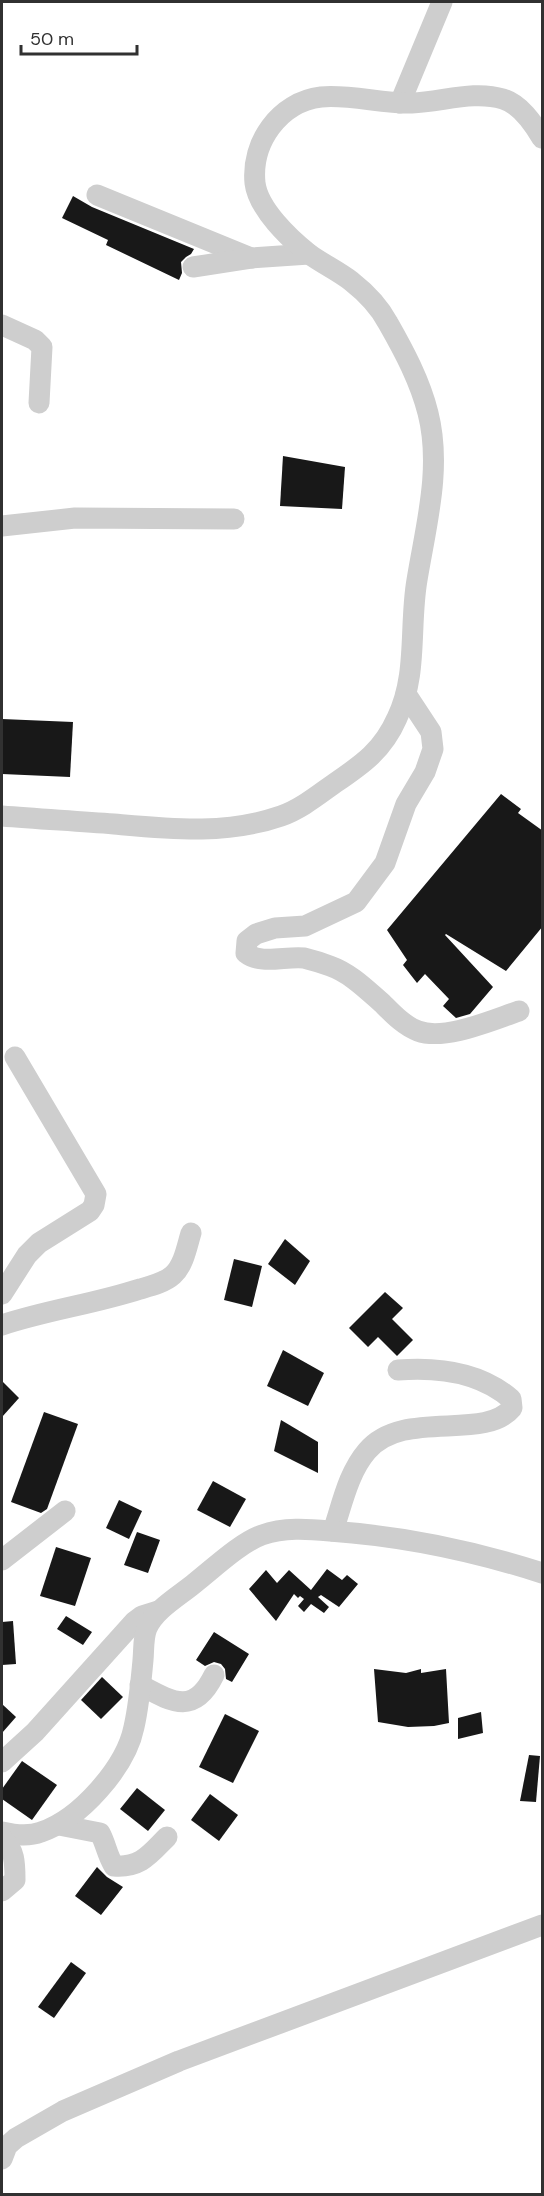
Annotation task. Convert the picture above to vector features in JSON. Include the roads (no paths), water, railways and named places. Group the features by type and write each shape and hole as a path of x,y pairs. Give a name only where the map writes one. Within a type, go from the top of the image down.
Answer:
{"street":[{"path":"400,103 442,2"},
{"path":"2,816 171,829 209,830 245,826 285,815 309,801 370,759 382,744 397,719 406,694 411,666 413,603 431,499 434,451 428,414 411,368 376,304 349,279 309,254 262,205 255,182 256,157 269,128 282,114 299,103 321,97 400,103 478,96 507,100 516,106 543,138"},
{"path":"97,195 251,258"},
{"path":"193,267 251,258 309,254"},
{"path":"2,325 35,340 42,347 39,404"},
{"path":"2,526 75,518 234,519"},
{"path":"406,694 431,732 433,749 425,772 406,804 385,863 356,902 305,926 275,928 256,934 247,941 246,953 251,957 261,959 303,958 332,966 361,984 406,1024 425,1032 441,1034 519,1011"},
{"path":"2,1294 27,1255 39,1243 90,1211 96,1194 15,1057"},
{"path":"2,1325 122,1295 161,1282 174,1274 182,1261 191,1233"},
{"path":"333,1531 352,1476 365,1453 376,1441 400,1431 495,1420 512,1408 511,1399 500,1390 482,1381 437,1369 398,1370"},
{"path":"2,1560 65,1511"},
{"path":"2,1832 25,1836 59,1825 84,1805 110,1777 134,1729 147,1629 161,1611 248,1542 262,1535 299,1529 351,1532 451,1549 508,1562 543,1573"},
{"path":"2,1762 35,1732 134,1622 150,1612 161,1611"},
{"path":"140,1685 168,1700 183,1702 197,1698 206,1691 214,1676"},
{"path":"59,1825 100,1833 114,1866 125,1867 142,1862 166,1837"},
{"path":"2,1838 11,1846 15,1862 15,1880 2,1892"},
{"path":"2,2159 7,2146 16,2138 63,2111 179,2061 543,1925"}]}
